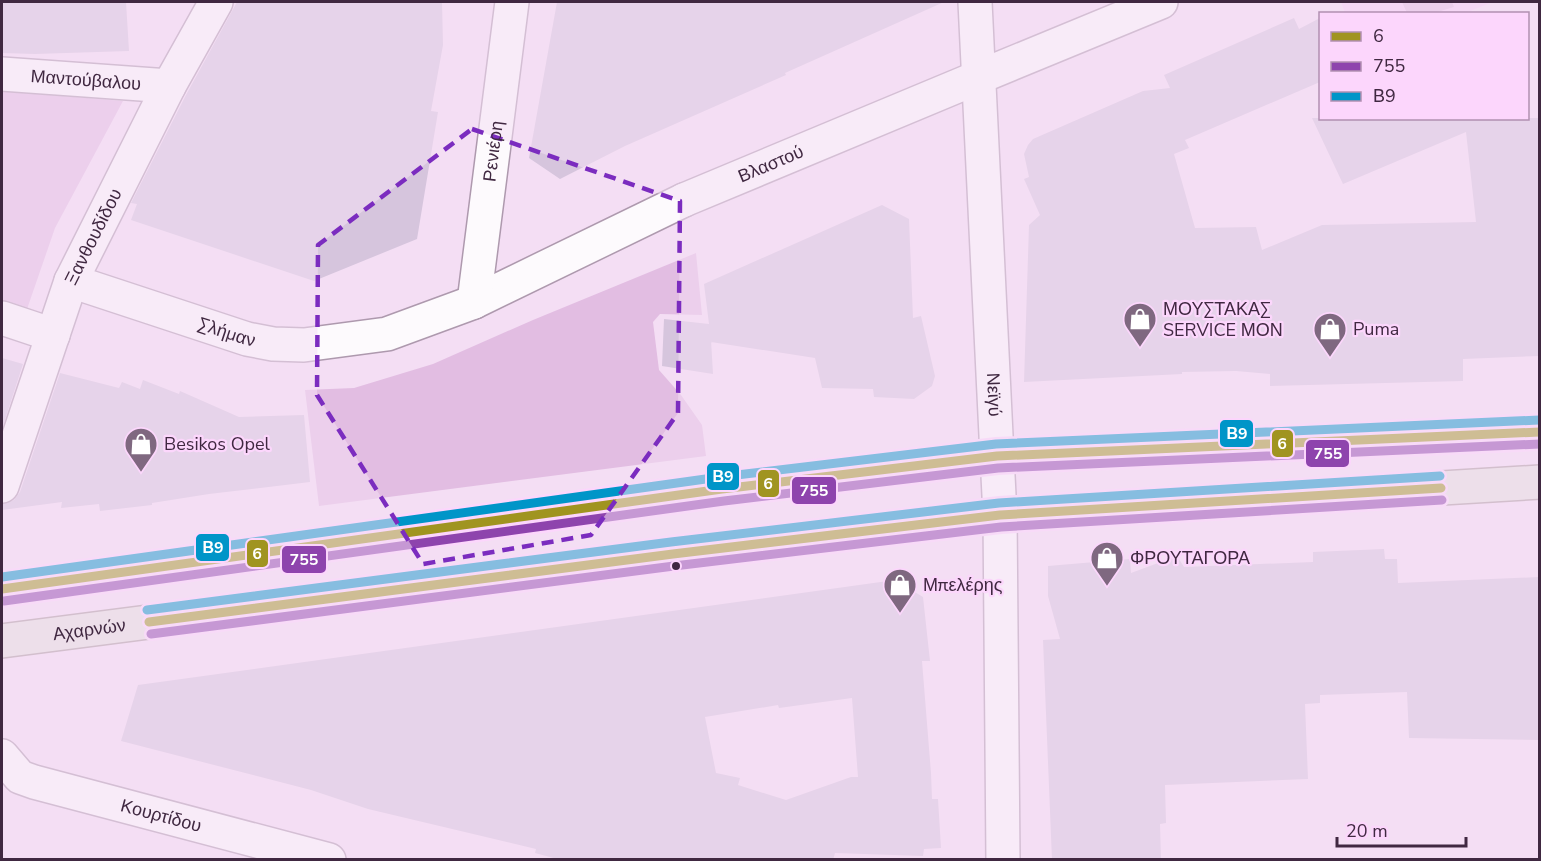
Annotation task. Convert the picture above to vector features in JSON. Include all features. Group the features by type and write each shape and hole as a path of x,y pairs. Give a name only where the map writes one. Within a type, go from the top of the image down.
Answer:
{"main road":[{"path":"2,590 711,490 997,456 1539,432"},
{"name":"Αχαρνών","path":"2,642 685,552 1000,515 1539,482"}],"street":[{"name":"Ξανθουδίδου","path":"2,486 71,281 170,86 216,2"},
{"name":"Ρενιέρη","path":"474,302 512,2"},
{"name":"Νεϊγύ","path":"975,2 1000,515 1003,860"},
{"name":"Βλαστού","path":"387,334 474,302 684,200 1161,2"},
{"name":"Μαντούβαλου","path":"2,74 170,86"},
{"name":"Σλήμαν","path":"71,281 247,339 273,344 304,345 387,334"},
{"path":"2,318 53,334"},
{"name":"Κουρτίδου","path":"2,756 20,777 34,782 329,860"}],"highlighted area":[{"path":"472,129 680,201 678,413 591,535 423,564 317,395 318,245"}],"shaded area":[{"path":"1341,2 1493,2 1468,12 1345,12"},
{"path":"1402,2 1452,2 1454,7 1437,12 1407,12"},
{"path":"2,91 123,101 55,228 16,341 2,337"},
{"path":"696,253 702,315 660,314 653,322 659,370 681,395 702,425 706,456 319,506 305,390 354,388 433,364"}],"building":[{"path":"2,2 126,2 129,51 2,53"},
{"path":"237,2 442,2 443,45 431,111 438,112 417,239 314,281 131,220 137,204 131,203"},
{"path":"557,2 944,2 625,146 560,179 529,158"},
{"path":"1294,18 1299,29 1319,19 1319,82 1185,140 1189,148 1174,154 1195,228 1256,227 1262,250 1322,225 1476,222 1466,132 1343,184 1312,118 1319,118 1319,120 1529,120 1529,118 1539,118 1539,356 1463,359 1463,381 1270,386 1270,374 1236,371 1024,382 1029,225 1040,215 1024,179 1029,177 1024,154 1028,145 1033,139 1143,91 1170,88 1164,75"},
{"path":"882,205 909,219 913,318 921,316 935,376 932,386 914,399 874,397 873,389 822,388 815,358 711,342 713,374 662,366 664,319 709,324 704,284"},
{"path":"2,358 23,364 2,429"},
{"path":"60,373 119,388 122,382 140,389 143,380 179,394 180,391 239,417 304,415 310,482 209,494 152,503 152,505 100,511 99,504 61,508 62,502 2,510 2,504 14,500 20,492"},
{"path":"1384,549 1385,559 1397,559 1398,583 1539,577 1539,740 1409,738 1407,692 1320,695 1320,703 1305,704 1308,779 1165,785 1166,823 1160,824 1161,860 1052,860 1043,640 1060,639 1048,596 1048,566 1130,559 1131,573 1177,556 1184,567 1313,562 1313,552"},
{"path":"895,580 923,597 930,661 922,661 932,799 938,799 941,848 924,849 923,856 835,853 833,860 561,860 535,853 536,849 368,809 311,790 121,741 138,685","holes":["852,698 858,777 851,777 786,800 738,785 740,778 716,773 705,717 778,705 779,708"]}],"transit line":[{"name":"Β9","path":"2,577 720,477 996,444 1539,420"},
{"name":"6","path":"2,589 722,489 997,456 1540,432"},
{"name":"755","path":"4,601 724,501 998,468 1540,444"},
{"name":"Β9","path":"147,610 671,542 999,503 1440,476"},
{"name":"6","path":"149,622 673,554 1000,515 1441,488"},
{"name":"755","path":"151,634 674,566 1001,527 1442,500"}],"place":[{"name":"ΜΟΥΣΤΑΚΑΣ SERVICE ΜΟΝ","path":"1140,348"},
{"name":"Puma","path":"1330,358"},
{"name":"Besikos Opel","path":"141,473"},
{"name":"ΦΡΟΥΤΑΓΟΡΑ","path":"1107,587"},
{"name":"Μπελέρης","path":"900,614"}]}
